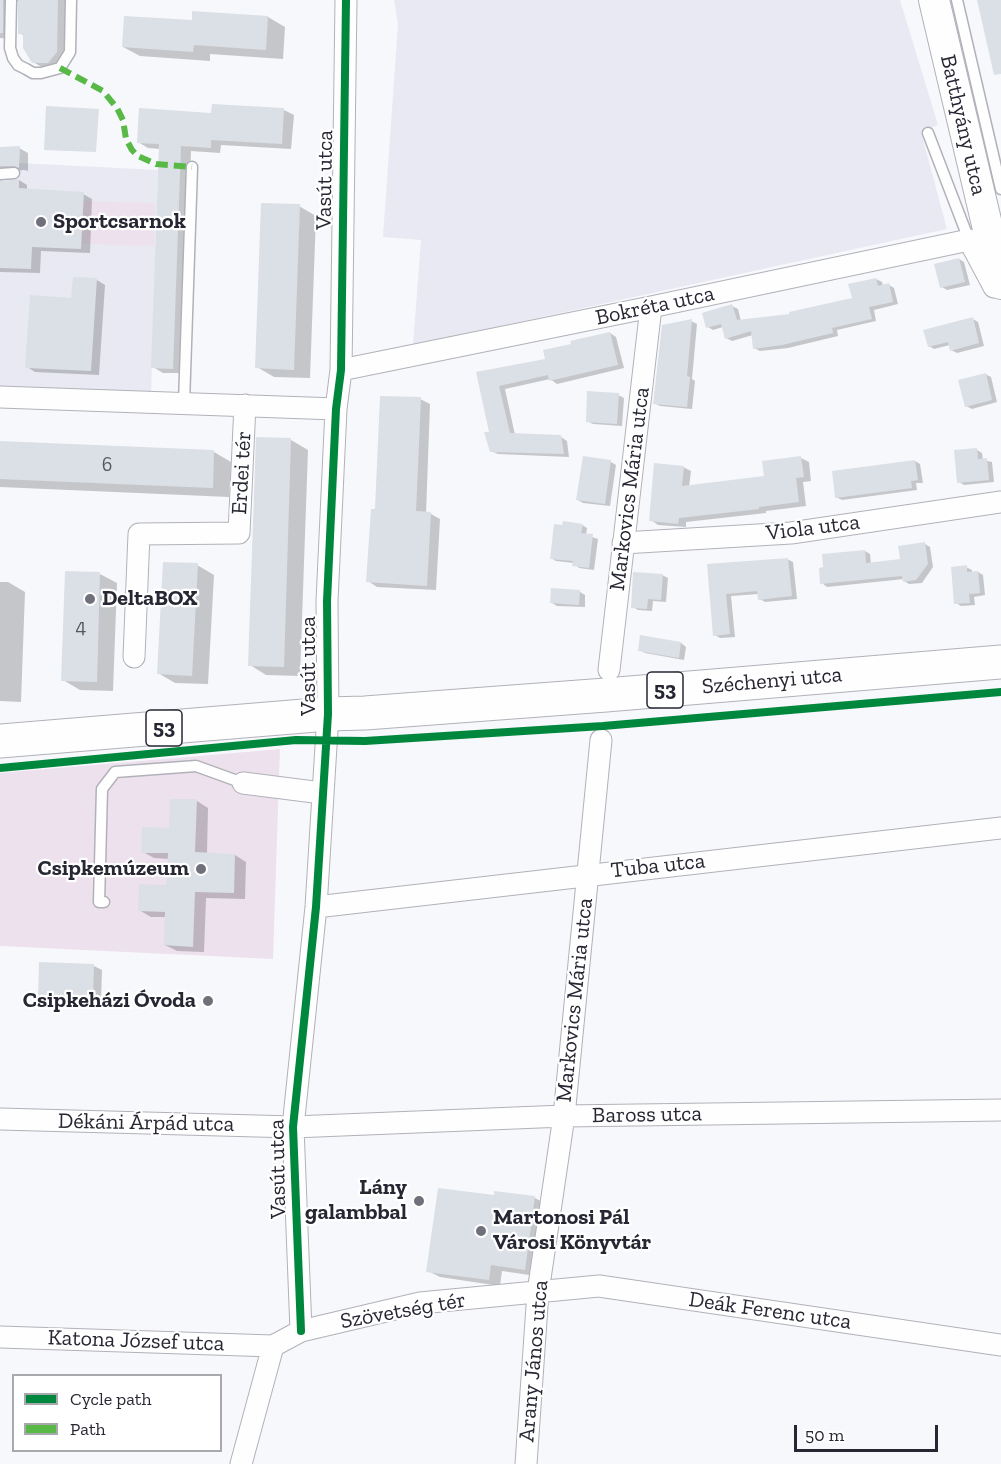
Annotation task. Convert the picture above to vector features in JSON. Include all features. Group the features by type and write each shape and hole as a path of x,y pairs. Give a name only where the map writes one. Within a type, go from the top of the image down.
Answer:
{"main road":[{"name":"Batthyány utca","path":"934,0 986,236 1001,284"},
{"name":"Széchenyi utca","path":"328,714 526,701 1001,662"},
{"name":"53","path":"0,741 328,714"}],"street":[{"name":"Vasút utca","path":"301,1331 293,1127 316,907 328,714 327,601 336,408 341,370 346,0"},
{"name":"Bokréta utca","path":"341,370 651,308 986,236"},
{"path":"986,236 1001,298"},
{"name":"Markovics Mária utca","path":"609,670 651,308"},
{"name":"Erdei tér","path":"0,397 336,408"},
{"name":"Erdei tér","path":"134,657 139,534 239,533 246,405"},
{"name":"Viola utca","path":"623,543 791,533 1001,502"},
{"name":"Markovics Mária utca","path":"564,1116 601,740"},
{"path":"243,783 322,794"},
{"name":"Tuba utca","path":"316,907 1001,828"},
{"name":"Baross utca","path":"293,1127 564,1116 1001,1110"},
{"name":"Arany János utca","path":"526,1464 538,1292 564,1116"},
{"name":"Dékáni Árpád utca","path":"0,1119 293,1127"},
{"name":"Deák Ferenc utca","path":"538,1292 600,1286 1001,1345"},
{"name":"Szövetség tér","path":"273,1346 301,1331 420,1303 538,1292"},
{"name":"Katona József utca","path":"0,1337 273,1346"},
{"path":"241,1464 273,1346"}],"lane":[{"path":"11,0 10,48 13,58 18,65 33,73 41,73 60,68 70,52 71,0"},
{"path":"957,0 1001,189"},
{"path":"928,133 986,236"},
{"path":"184,403 192,167"},
{"path":"0,174 14,173"},
{"path":"104,902 99,902 102,789 115,772 196,766 243,783"}],"shaded area":[{"path":"394,0 900,0 938,125 921,132 947,229 413,345 421,240 383,237 398,24"},
{"path":"19,163 158,170 151,393 0,389 0,188 19,188"},
{"path":"83,201 155,203 154,246 82,244"},
{"path":"280,749 273,959 0,946 0,773"}],"building":[{"path":"0,0 3,0 3,33 0,33"},
{"path":"18,0 58,0 57,52 48,63 32,63 23,48 23,34 18,34"},
{"path":"977,0 1001,0 1001,74 994,75"},
{"path":"192,11 268,16 266,50 194,45 193,52 122,47 124,16 192,20"},
{"path":"212,104 284,108 282,144 211,140 211,148 181,146 173,369 151,368 159,144 137,143 139,108 211,113"},
{"path":"46,106 99,109 96,152 44,150"},
{"path":"20,146 19,168 0,166 0,147"},
{"name":"Sportcsarnok","path":"19,179 19,188 84,192 81,249 32,247 31,269 0,268 0,181"},
{"path":"261,203 300,204 294,370 255,368"},
{"path":"959,258 965,282 940,288 934,264"},
{"path":"73,277 97,278 91,371 25,368 30,295 71,298"},
{"path":"876,278 878,286 889,283 893,302 869,307 872,319 832,328 833,333 782,345 753,349 751,331 725,339 721,324 706,328 702,313 732,304 737,320 789,314 789,312 852,298 848,284"},
{"path":"973,317 979,343 950,351 948,342 928,347 923,330"},
{"path":"692,319 687,407 653,404 662,325"},
{"path":"610,332 618,365 549,381 548,375 499,386 510,433 561,435 564,454 490,452 484,432 489,432 476,372 545,359 543,350"},
{"path":"986,373 992,400 965,407 958,380"},
{"path":"587,391 619,393 617,424 586,422"},
{"path":"380,396 421,397 416,511 431,512 427,586 366,582 371,509 375,509"},
{"path":"256,437 291,438 284,667 248,666"},
{"path":"0,441 214,450 213,488 0,479"},
{"path":"977,448 978,459 987,458 989,480 957,483 954,450"},
{"path":"583,456 611,460 605,504 576,500"},
{"path":"801,456 804,477 796,478 799,502 679,518 678,524 649,521 654,463 684,466 682,486 764,476 762,461"},
{"path":"915,460 918,480 911,481 912,488 835,498 832,471"},
{"path":"563,521 583,524 581,533 593,534 589,568 572,566 573,561 550,559 554,524 562,525"},
{"path":"925,542 928,564 916,580 903,582 902,576 820,584 819,568 823,567 822,554 865,550 866,563 900,559 898,546"},
{"path":"788,558 792,596 758,600 757,591 726,594 730,634 713,636 707,564"},
{"path":"163,562 198,563 192,676 157,674"},
{"path":"967,565 967,572 978,571 980,593 969,594 970,603 954,604 951,567"},
{"path":"65,571 100,572 97,682 61,681"},
{"path":"633,572 663,574 661,600 648,599 647,609 631,608"},
{"path":"551,588 580,590 579,605 550,603"},
{"path":"640,635 681,642 679,658 638,651"},
{"name":"Csipkemúzeum","path":"170,799 197,799 195,852 235,854 234,893 195,892 193,947 164,945 165,912 138,911 139,884 166,885 168,853 141,853 142,827 169,828"},
{"path":"39,962 94,964 93,998 38,996"},
{"name":"Martonosi Pál Városi Könyvtár","path":"438,1188 494,1195 494,1191 535,1196 525,1270 491,1265 489,1280 426,1272"}],"marked path":[{"path":"60,68 103,91 117,108 123,120 126,139 138,156 156,164 192,167"}],"cycle path":[{"path":"301,1331 293,1127 316,907 328,714 327,601 336,409 341,370 346,0"},
{"path":"0,768 296,740 365,741 603,726 1001,692"}],"place":[{"name":"Sportcsarnok","path":"41,222"},
{"name":"DeltaBOX","path":"90,599"},
{"name":"Csipkemúzeum","path":"201,869"},
{"name":"Csipkeházi Óvoda","path":"208,1001"},
{"name":"Lány galambbal","path":"419,1201"},
{"name":"Martonosi Pál Városi Könyvtár","path":"481,1231"}]}
